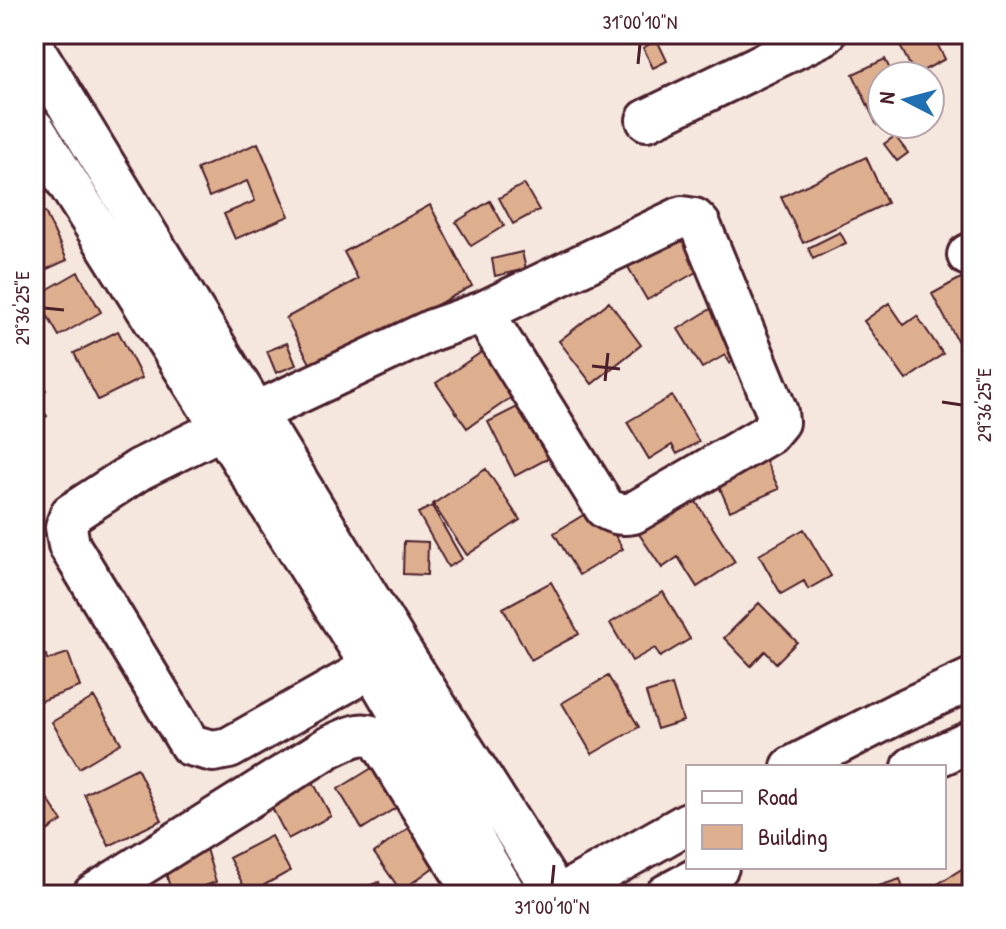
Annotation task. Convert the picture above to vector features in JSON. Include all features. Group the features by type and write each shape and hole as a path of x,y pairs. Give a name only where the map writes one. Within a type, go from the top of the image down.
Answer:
{"street":[{"path":"647,120 825,34"},
{"path":"34,49 238,422"},
{"path":"34,129 238,422 386,659 558,895 686,824"},
{"path":"386,659 229,748 213,751 190,745 69,545 66,527 71,514 140,469 432,330 483,312 673,220 694,219 700,225 777,412 778,422 768,434 633,513 612,513 605,508 483,312"},
{"path":"386,659 466,879 469,895"},
{"path":"796,765 972,679"},
{"path":"898,713 916,765 972,741"},
{"path":"93,895 329,747 362,734 372,734 380,741 436,803 506,895"},
{"path":"666,895 714,869"}],"building":[{"path":"894,34 932,34 945,59 943,60 907,60"},
{"path":"657,40 667,61 653,68 643,48"},
{"path":"866,68 866,102 853,74"},
{"path":"898,140 908,153 897,161 884,144"},
{"path":"258,143 289,216 235,239 224,214 255,201 247,181 209,197 197,169"},
{"path":"866,157 887,203 803,243 781,197"},
{"path":"524,184 539,210 513,224 499,198"},
{"path":"490,201 504,226 471,246 456,222"},
{"path":"430,205 472,286 314,371 286,318 358,279 344,252"},
{"path":"45,212 67,260 34,275 34,217"},
{"path":"685,216 712,263 647,300 624,260"},
{"path":"840,232 846,243 813,259 808,248"},
{"path":"522,252 526,269 495,276 492,259"},
{"path":"78,272 101,312 59,336 36,296"},
{"path":"970,273 972,335 958,342 932,294"},
{"path":"609,302 641,345 592,384 559,341"},
{"path":"722,302 752,349 730,363 725,355 702,368 678,329"},
{"path":"889,303 904,325 917,316 943,354 906,380 864,321"},
{"path":"118,331 142,378 98,400 74,353"},
{"path":"287,343 296,365 276,373 267,351"},
{"path":"495,343 525,388 467,428 436,383"},
{"path":"34,374 46,390 34,399"},
{"path":"672,396 699,442 677,454 672,445 649,459 627,422"},
{"path":"537,397 564,450 515,476 488,422"},
{"path":"34,399 47,416 34,426"},
{"path":"758,444 779,489 730,511 710,466"},
{"path":"486,469 520,520 467,555 433,504"},
{"path":"691,494 735,562 697,587 678,557 662,568 637,531"},
{"path":"432,506 462,559 448,567 418,513"},
{"path":"598,506 623,549 579,575 554,533"},
{"path":"804,529 831,576 808,589 804,581 781,594 759,555"},
{"path":"404,541 428,542 427,575 403,574"},
{"path":"551,582 579,634 531,660 503,608"},
{"path":"663,592 690,639 660,657 655,648 632,661 610,623"},
{"path":"759,603 797,642 776,663 765,651 751,666 724,638"},
{"path":"68,653 80,687 35,703 34,659 46,655 47,660"},
{"path":"608,676 639,727 592,754 562,703"},
{"path":"672,685 683,721 657,729 646,693"},
{"path":"94,697 121,743 79,768 52,722"},
{"path":"380,763 405,802 362,829 338,789"},
{"path":"137,768 162,820 109,846 84,794"},
{"path":"311,778 331,816 288,839 268,800"},
{"path":"39,786 62,821 34,840 34,790"},
{"path":"411,826 438,864 401,891 374,853"},
{"path":"271,836 290,871 248,894 229,858"},
{"path":"206,849 216,882 199,888 201,895 172,895 163,862"},
{"path":"965,867 972,879 972,895 927,895 925,892"},
{"path":"900,879 905,895 875,895 873,888"},
{"path":"379,882 383,895 343,895"}]}
